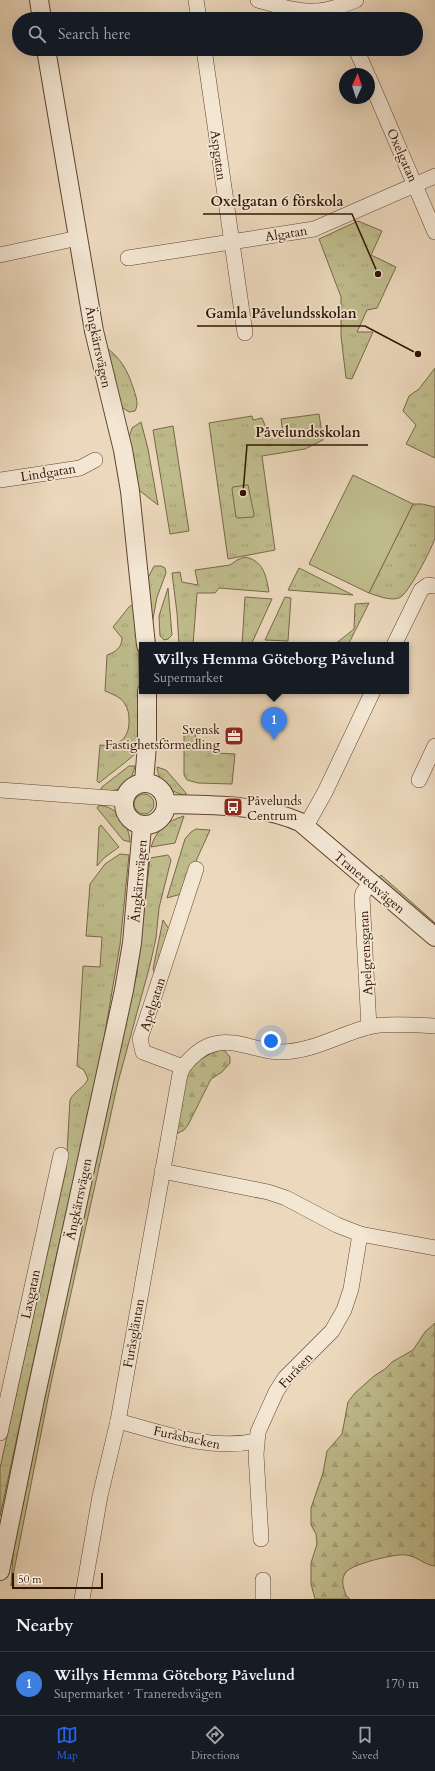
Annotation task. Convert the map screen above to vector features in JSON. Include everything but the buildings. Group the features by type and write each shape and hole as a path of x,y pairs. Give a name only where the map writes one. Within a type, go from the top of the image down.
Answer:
{"street":[{"path":"39,0 41,12"},
{"path":"196,0 198,12"},
{"path":"258,0 303,11 316,12 338,9 356,0"},
{"name":"Ängkärrsvägen","path":"47,56 94,331 123,450 130,491 146,642"},
{"name":"Aspgatan","path":"205,56 245,333"},
{"path":"359,56 364,68"},
{"name":"Oxelgatan","path":"375,92 416,184 435,232"},
{"name":"Algatan","path":"128,258 314,229 435,176"},
{"path":"0,255 78,238"},
{"name":"Lindgatan","path":"0,480 80,468 95,460"},
{"path":"396,642 428,588"},
{"path":"144,782 147,745 147,694"},
{"path":"306,826 325,792 372,694"},
{"path":"419,780 435,746"},
{"path":"144,782 151,783 162,792 166,804 161,818 149,825 142,826 136,824 127,816 124,811 124,799 126,794 133,786 144,782"},
{"path":"0,790 124,799"},
{"name":"Traneredsvägen","path":"166,804 246,808 294,819 306,826 370,883 435,937"},
{"name":"Ängkärrsvägen","path":"0,1571 37,1391 124,990 132,943 142,826"},
{"name":"Apelgatan","path":"183,1067 143,1052 140,1039 196,869"},
{"name":"Apelgrensgatan","path":"369,1026 362,902 363,893 370,883"},
{"path":"183,1067 197,1052 216,1043 236,1043 266,1051 290,1052 304,1050 369,1026 435,1026"},
{"name":"Furåsgläntan","path":"82,1599 100,1496 118,1421 162,1171 180,1074 183,1067"},
{"name":"Laxgatan","path":"0,1433 61,1155"},
{"path":"162,1171 268,1192 286,1198 336,1225 360,1234 435,1248"},
{"name":"Furåsen","path":"261,1539 256,1441 261,1423 276,1392 286,1378 332,1331 344,1310 351,1289 360,1234"},
{"name":"Furåsbacken","path":"118,1421 207,1443 239,1445 256,1441"},
{"path":"263,1580 263,1599"}],"green space":[{"path":"358,221 382,231 371,255 396,267 377,308 367,310 357,332 373,332 352,379 346,378 341,336 341,297 319,239"},
{"path":"103,345 119,359 126,370 136,398 137,406 135,411 129,412 120,406"},
{"path":"435,368 435,458 406,444 416,425 403,411 409,396 419,389"},
{"path":"319,414 323,440 305,449 262,456 275,550 228,559 209,423 252,416 253,420 262,418 269,435 283,433 281,419"},
{"path":"141,422 148,449 158,505 140,491 136,484 129,438 132,428"},
{"path":"173,426 189,531 170,534 153,430"},
{"path":"353,475 413,504 369,593 309,564"},
{"path":"248,485 254,514 253,517 238,518 236,517 232,489 233,487"},
{"path":"413,504 422,504 435,507 435,538 429,551 414,580 399,598 388,599 369,593"},
{"path":"245,557 256,562 260,566 267,580 269,592 219,588 215,593 197,593 193,642 179,642 172,573 180,572 182,582 198,585 195,570 230,565"},
{"path":"154,566 161,566 165,568 166,573 157,597 152,624 148,578"},
{"path":"299,568 353,595 288,590"},
{"path":"168,588 172,635 168,639 164,640 160,636 159,616"},
{"path":"245,597 272,599 252,642 242,642"},
{"path":"285,597 291,598 288,641 265,640"},
{"path":"136,602 140,707 138,746 135,754 99,783 97,781 100,745 112,745 122,740 125,737 129,726 129,713 125,704 119,698 105,691 107,655 118,649 122,641 122,638 113,627 129,607"},
{"path":"369,603 350,642 338,642 354,629 355,604"},
{"path":"184,727 196,728 195,743 215,744 215,753 235,754 232,784 198,783 187,780 184,775"},
{"path":"129,766 135,766 130,779 123,787 119,789 100,791 102,787"},
{"path":"157,767 166,770 186,793 186,796 175,792 163,783"},
{"path":"140,794 148,794 154,800 154,808 148,814 140,814 134,808 134,800"},
{"path":"99,805 106,806 117,813 125,823 130,842 123,840 97,808"},
{"path":"184,816 175,843 151,847 159,831 163,827"},
{"path":"101,825 119,847 104,858 97,866 99,827"},
{"path":"196,829 210,830 181,894 167,898 185,839"},
{"path":"120,854 129,855 120,945 98,1073 0,1516 0,1468 66,1170 70,1100 88,1079 84,1070 77,1066 83,966 100,967 102,937 86,936 90,884 105,864"},
{"path":"168,855 171,860 159,908 156,938 118,1082 51,1383 11,1586 14,1540 25,1479 137,973 150,858"},
{"path":"381,875 435,923 435,929 377,880"},
{"path":"163,920 171,932 155,974 153,969"},
{"path":"220,1050 224,1050 230,1057 230,1063 222,1072 211,1079 188,1125 184,1130 176,1134 181,1094 189,1072 206,1056"},
{"path":"435,1323 435,1566 406,1555 375,1560 351,1568 345,1573 343,1577 344,1590 350,1599 315,1599 311,1584 311,1563 317,1544 316,1534 311,1525 311,1508 323,1473 327,1451 342,1434 348,1402 355,1393 374,1376 385,1369 392,1362 413,1350 425,1332"}],"place":[{"name":"Oxelgatan 6 förskola","path":"378,274"},
{"name":"Gamla Påvelundsskolan","path":"418,354"},
{"name":"Påvelundsskolan","path":"243,493"},
{"name":"Svensk Fastighetsförmedling","path":"234,736"},
{"name":"Willys Hemma Göteborg Påvelund","path":"274,740"},
{"name":"Påvelunds Centrum","path":"233,807"}]}
